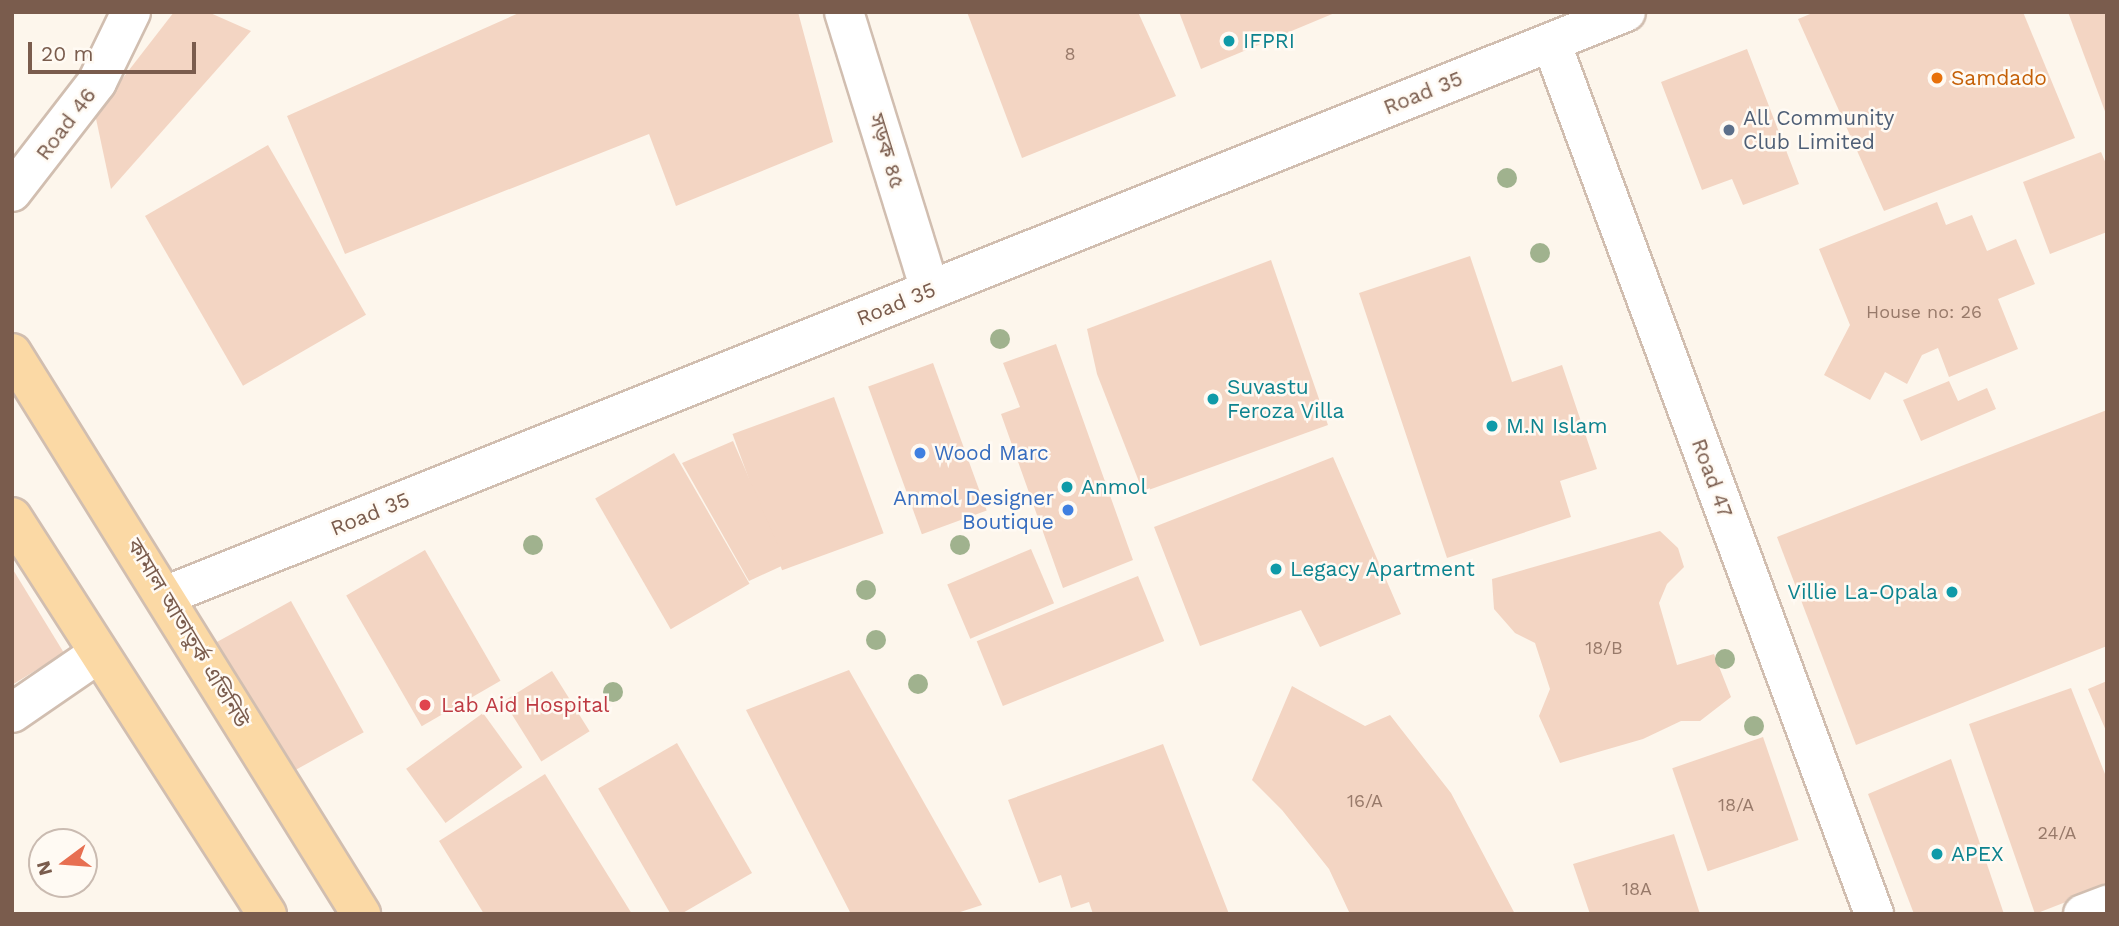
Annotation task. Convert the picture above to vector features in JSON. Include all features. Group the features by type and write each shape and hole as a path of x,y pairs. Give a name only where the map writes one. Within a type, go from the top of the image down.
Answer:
{"main road":[{"name":"কামাল আতাতুর্ক এভিনিউ","path":"12,352 167,595 361,914"},
{"path":"12,517 97,654 267,914"}],"street":[{"name":"Road 46","path":"12,192 97,82 131,12"},
{"name":"সড়ক ৪৫","path":"844,12 930,290"},
{"name":"Road 35","path":"167,595 1626,12"},
{"name":"Road 47","path":"1550,42 1874,914"},
{"path":"12,713 97,654"},
{"path":"2083,914 2107,905"}],"building":[{"path":"174,12 208,12 251,31 111,189 95,114"},
{"path":"521,12 798,12 833,142 676,206 649,134 345,254 287,116"},
{"path":"967,12 1138,12 1176,96 1022,158"},
{"name":"IFPRI","path":"1179,12 1337,12 1201,69"},
{"name":"Samdado","path":"1815,12 2023,12 2075,138 1884,211 1798,19"},
{"path":"2068,12 2107,12 2107,114 2106,114"},
{"name":"All Community Club Limited","path":"1747,49 1799,184 1743,205 1732,179 1702,190 1661,82"},
{"path":"268,145 366,315 243,386 145,216"},
{"path":"2101,152 2107,166 2107,232 2050,254 2023,182"},
{"path":"1937,202 1946,225 1972,215 1987,251 2016,239 2035,284 1998,299 2018,349 1949,377 1938,348 1922,355 1907,384 1885,372 1870,400 1824,375 1850,325 1819,249"},
{"name":"M.N Islam","path":"1470,256 1512,382 1562,365 1597,469 1560,481 1571,517 1447,558 1359,293"},
{"name":"Suvastu Feroza Villa","path":"1271,260 1328,425 1143,492 1097,374 1087,329"},
{"name":"Anmol","path":"1056,344 1133,560 1063,588 1001,414 1020,407 1003,363"},
{"path":"933,363 987,511 922,534 868,387"},
{"path":"1949,381 1958,401 1987,388 1996,409 1921,441 1903,400"},
{"path":"834,397 884,533 782,570 733,434"},
{"name":"Villie La-Opala","path":"2107,410 2107,646 1856,745 1777,537"},
{"path":"733,441 786,564 749,581 682,463"},
{"path":"674,453 750,584 671,629 595,498"},
{"name":"Legacy Apartment","path":"1333,457 1401,614 1320,647 1301,610 1200,646 1154,527"},
{"path":"1660,531 1678,548 1684,567 1667,584 1659,603 1677,665 1714,654 1731,697 1700,721 1681,721 1643,739 1560,763 1539,716 1550,689 1535,643 1515,633 1494,609 1492,579"},
{"path":"1031,549 1054,603 970,639 947,585"},
{"path":"425,550 500,681 422,726 346,596"},
{"path":"12,568 64,653 12,685"},
{"path":"1138,576 1164,641 1003,706 977,641"},
{"path":"291,601 364,732 284,776 211,645"},
{"path":"849,670 982,905 954,914 851,914 746,710"},
{"path":"552,671 590,731 541,761 504,701"},
{"path":"2107,681 2107,733 2088,689"},
{"path":"1292,686 1365,726 1390,715 1451,793 1515,914 1350,914 1329,869 1282,810 1252,780"},
{"path":"2071,688 2107,779 2107,886 2035,914 1969,724"},
{"path":"483,713 522,767 446,823 406,769"},
{"path":"1763,737 1798,840 1708,871 1672,768"},
{"path":"677,743 752,873 681,914 671,914 598,788"},
{"path":"1163,744 1229,914 1093,914 1089,902 1071,908 1061,875 1039,883 1008,800"},
{"name":"APEX","path":"1951,759 2004,914 1914,914 1868,794"},
{"path":"545,774 632,914 484,914 439,841"},
{"path":"1674,834 1700,914 1590,914 1573,864"}],"place":[{"name":"IFPRI","path":"1229,41"},
{"name":"Samdado","path":"1937,78"},
{"name":"All Community Club Limited","path":"1729,130"},
{"name":"Suvastu Feroza Villa","path":"1213,399"},
{"name":"M.N Islam","path":"1492,426"},
{"name":"Wood Marc","path":"920,453"},
{"name":"Anmol","path":"1067,487"},
{"name":"Anmol Designer Boutique","path":"1068,510"},
{"name":"Legacy Apartment","path":"1276,569"},
{"name":"Villie La-Opala","path":"1952,592"},
{"name":"Lab Aid Hospital","path":"425,705"},
{"name":"APEX","path":"1937,854"}]}
